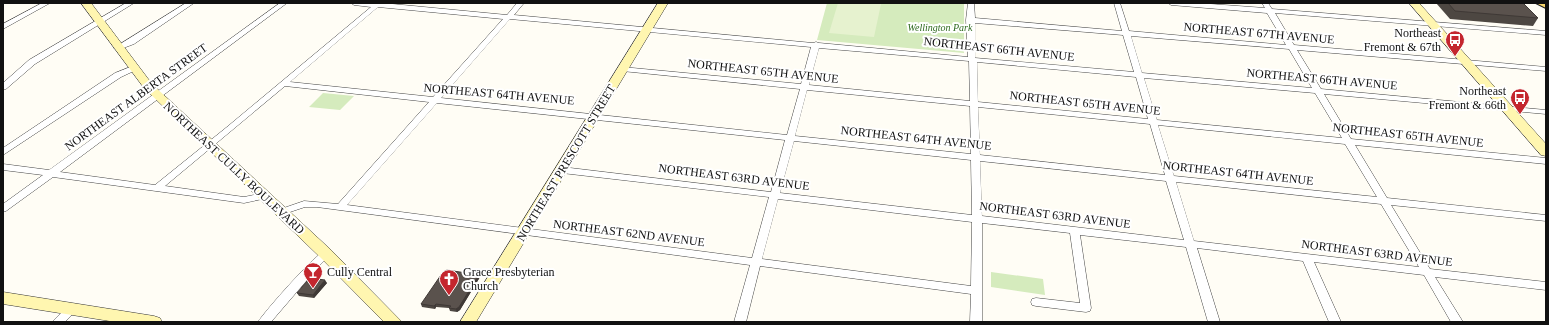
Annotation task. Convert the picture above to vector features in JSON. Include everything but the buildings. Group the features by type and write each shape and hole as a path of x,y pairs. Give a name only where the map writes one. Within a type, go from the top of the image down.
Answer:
{"main road":[{"name":"NORTHEAST CULLY BOULEVARD","path":"86,3 133,68 158,96 326,254 394,322"},
{"name":"NORTHEAST PRESCOTT STREET","path":"468,322 663,3"},
{"path":"1414,3 1546,152"},
{"path":"1541,3 1546,5"},
{"path":"3,298 154,322"}],"street":[{"path":"3,27 47,3"},
{"path":"3,87 32,62 131,3"},
{"path":"118,48 131,42 192,3"},
{"name":"NORTHEAST ALBERTA STREET","path":"3,209 284,3"},
{"name":"NORTHEAST 66TH AVENUE","path":"354,3 816,44 1546,112"},
{"path":"340,207 521,3"},
{"path":"971,3 970,20 974,104 976,219 976,322"},
{"path":"1117,3 1214,322"},
{"path":"1170,3 1546,33"},
{"path":"1265,3 1457,322"},
{"path":"157,188 284,84 378,4"},
{"name":"NORTHEAST 67TH AVENUE","path":"970,20 1546,69"},
{"path":"740,322 816,44"},
{"path":"3,152 118,75 133,68"},
{"name":"NORTHEAST 65TH AVENUE","path":"622,69 1546,161"},
{"name":"NORTHEAST 64TH AVENUE","path":"284,84 1546,218"},
{"path":"3,167 244,200 264,196"},
{"name":"NORTHEAST 63RD AVENUE","path":"562,170 1546,286"},
{"name":"NORTHEAST 62ND AVENUE","path":"281,212 310,204 340,207 976,291"},
{"path":"1036,302 1086,308 1075,231"},
{"path":"264,322 315,264 326,254"},
{"path":"1307,258 1335,322"},
{"path":"58,322 72,309"}],"green space":[{"name":"Wellington Park","path":"827,3 964,3 964,53 817,40"},
{"path":"838,3 881,4 874,37 829,33"},
{"path":"323,93 354,96 340,110 309,107"},
{"path":"991,272 1043,279 1045,295 991,287"}],"place":[{"name":"Northeast Fremont & 67th","path":"1455,57"},
{"name":"Northeast Fremont & 66th","path":"1520,115"},
{"name":"Cully Central","path":"313,289"},
{"name":"Grace Presbyterian Church","path":"449,296"}]}
